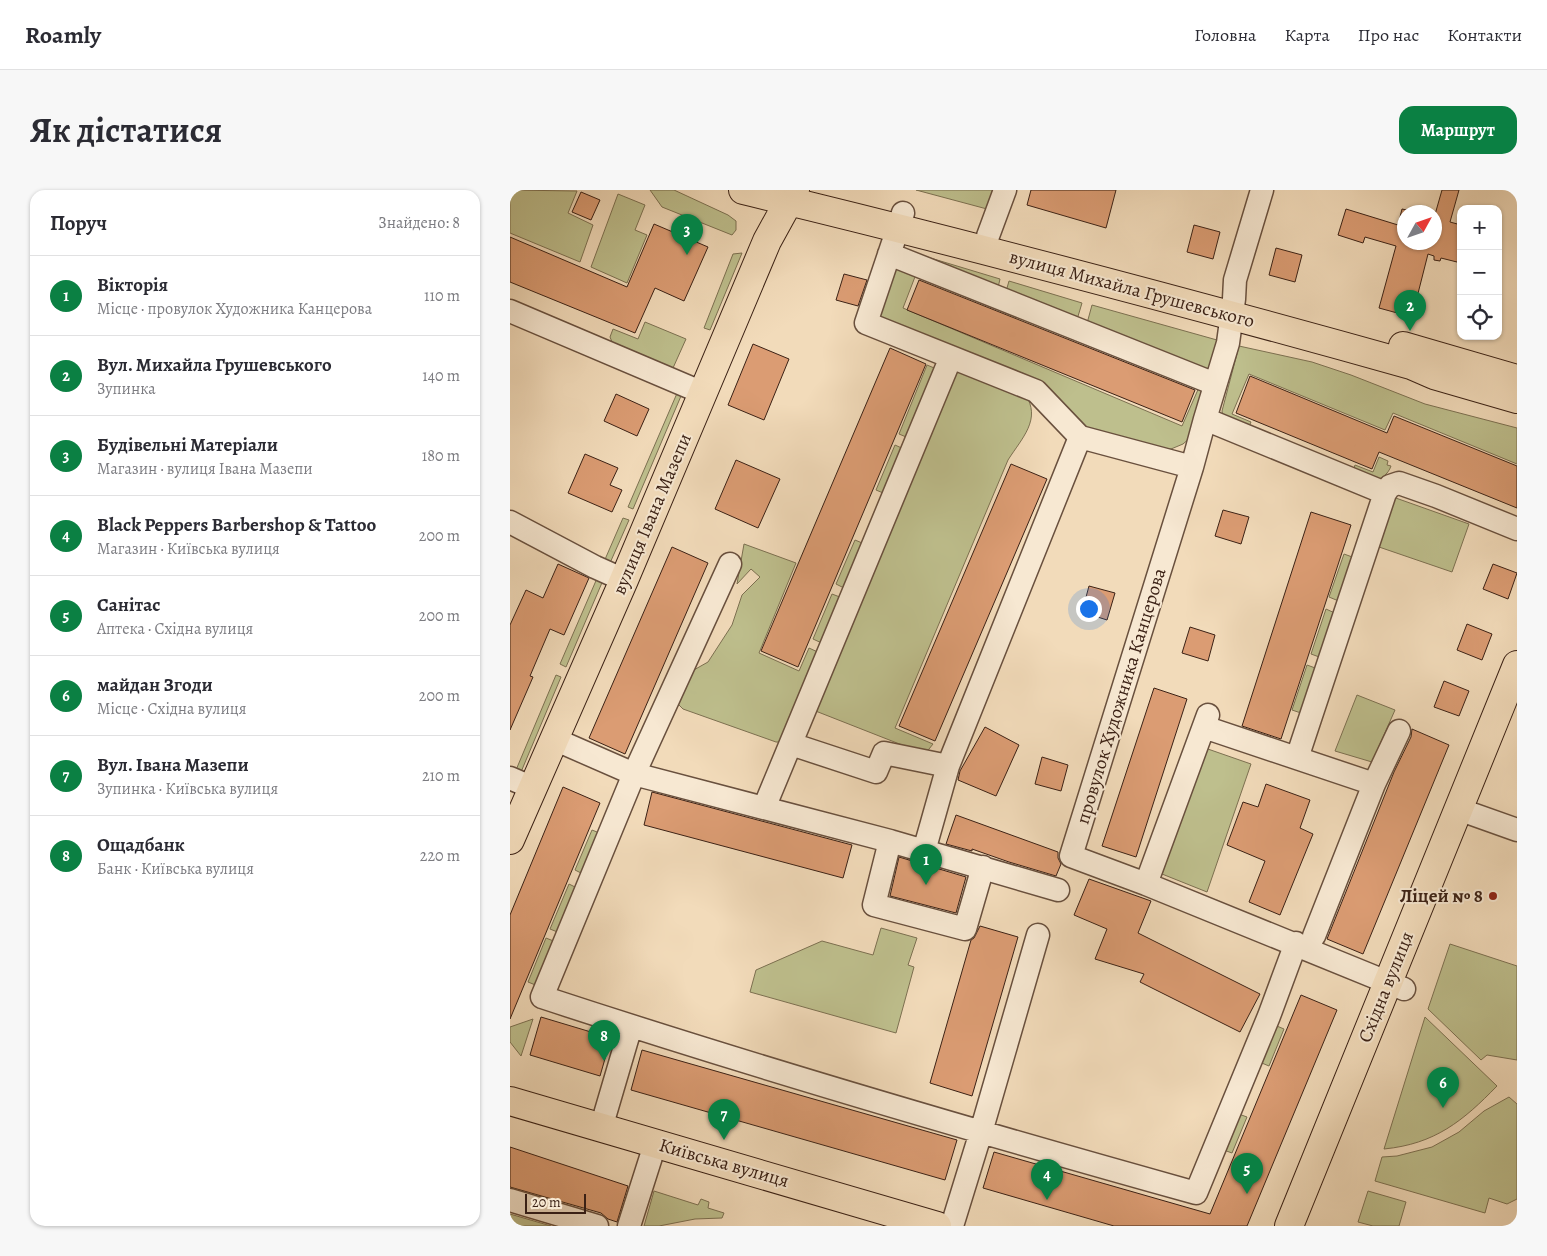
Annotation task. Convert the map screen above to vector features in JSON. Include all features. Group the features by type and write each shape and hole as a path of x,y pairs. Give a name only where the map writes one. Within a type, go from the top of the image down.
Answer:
{"main road":[{"name":"вулиця Михайла Грушевського","path":"743,190 798,194 1517,379"},
{"name":"вулиця Івана Мазепи","path":"510,840 521,783 554,739 624,580 767,241 798,194"},
{"name":"вулиця Михайла Грушевського","path":"901,220 988,236 1233,307 1411,365 1434,375 1517,399"},
{"name":"Східна вулиця","path":"1306,1226 1396,986 1467,812 1517,665"},
{"name":"Східна вулиця","path":"1467,812 1517,712"},
{"name":"Східна вулиця","path":"1289,1226 1396,986"},
{"name":"Київська вулиця","path":"510,1101 937,1226"},
{"name":"Київська вулиця","path":"510,1115 891,1226"}],"street":[{"path":"988,236 1005,190"},
{"name":"провулок Художника Канцерова","path":"1262,190 1235,280 1228,343 1204,419 1192,466 1071,856 1305,940 1396,986"},
{"path":"901,220 866,323 1036,391 1080,438 1192,466"},
{"path":"890,254 1216,384"},
{"path":"510,311 703,393"},
{"path":"764,808 951,357"},
{"path":"1204,419 1385,493"},
{"path":"924,850 948,766 1080,438"},
{"path":"1297,758 1385,493 1390,486 1399,483 1436,496 1517,530"},
{"path":"510,522 595,568 624,580"},
{"path":"730,564 634,774 542,997 688,1045 1196,1193 1269,1016 1399,730"},
{"path":"1146,884 1206,721 1297,758 1374,784"},
{"path":"554,739 634,774 924,850 1058,890"},
{"path":"791,744 876,772 884,753 948,766"},
{"path":"1467,812 1517,830"},
{"path":"890,841 874,906 965,928 983,867"},
{"path":"952,1226 982,1132 1038,935"},
{"path":"601,1128 631,1026"},
{"path":"629,1226 651,1157"},
{"path":"510,1200 597,1226"}],"green space":[{"path":"510,190 577,191 568,213 593,225 580,262 510,233"},
{"path":"650,190 674,190 728,215 736,221 736,230 732,235 662,207"},
{"path":"916,190 1000,190 987,209"},
{"path":"618,194 645,205 635,230 647,235 627,283 591,267"},
{"path":"904,250 1000,279 997,292"},
{"path":"742,253 710,330 704,328 733,254"},
{"path":"898,261 918,269 903,308 1182,426 1200,385 1209,389 1191,437 1183,444 1171,449 1153,450 1096,436 1072,417 875,320"},
{"path":"1009,281 1082,303 1076,323 1005,295"},
{"path":"1092,305 1217,340 1207,375 1086,327"},
{"path":"645,322 686,339 673,368 612,342 610,337 613,329 638,339"},
{"path":"1239,346 1312,362 1425,404 1517,428 1517,464 1393,413 1385,430 1249,374 1232,414 1251,422 1247,431 1223,417 1222,411"},
{"path":"927,365 939,370 911,439 899,434"},
{"path":"963,369 1025,394 1030,403 1031,420 1024,436 1008,460 895,728 933,744 925,754 813,710 953,374"},
{"path":"678,391 681,396 633,509 628,507"},
{"path":"895,445 906,450 888,495 876,490"},
{"path":"1379,457 1388,461 1387,465 1391,466 1379,480 1373,483 1352,474 1355,465 1373,472"},
{"path":"1393,497 1469,524 1452,572 1379,547"},
{"path":"623,518 629,520 610,563 603,564"},
{"path":"855,540 867,545 848,590 836,584"},
{"path":"744,544 796,563 759,653 799,671 809,648 822,654 782,742 776,742 683,709 678,704 692,671 708,662 732,625 742,595 760,577 751,569 737,584"},
{"path":"1344,554 1355,558 1341,602 1329,597"},
{"path":"598,576 604,578 566,667 560,664"},
{"path":"832,594 845,599 826,645 813,639"},
{"path":"1326,609 1337,614 1322,658 1311,654"},
{"path":"1307,665 1318,669 1304,714 1292,710"},
{"path":"556,675 561,677 521,772 516,770"},
{"path":"1357,695 1395,710 1372,762 1335,751"},
{"path":"1205,748 1251,764 1207,892 1162,874"},
{"path":"592,830 602,834 585,875 575,870"},
{"path":"569,884 579,889 560,933 550,929"},
{"path":"881,928 917,938 908,965 914,967 896,1033 750,992 756,970 822,941 873,955"},
{"path":"546,938 556,942 538,986 528,982"},
{"path":"1450,944 1517,966 1517,1060 1487,1055 1481,1060 1428,1009"},
{"path":"1425,1017 1497,1086 1472,1110 1447,1129 1418,1142 1384,1149"},
{"path":"533,1019 521,1056 510,1042 510,1027"},
{"path":"1272,1024 1284,1029 1269,1066 1257,1061"},
{"path":"1509,1097 1517,1104 1517,1199 1507,1204 1489,1198 1485,1213 1375,1181 1382,1157 1397,1156 1432,1147 1459,1132 1484,1111"},
{"path":"1236,1113 1247,1117 1232,1153 1221,1149"},
{"path":"654,1191 698,1205 701,1199 709,1202 708,1208 724,1213 722,1218 695,1219 659,1226 644,1226"},
{"path":"1368,1191 1406,1202 1399,1226 1373,1226 1358,1222"},
{"path":"510,1214 551,1226 510,1226"}],"building":[{"path":"1031,190 1116,190 1106,228 1027,205"},
{"path":"1442,190 1459,190 1450,222 1457,224 1457,262 1441,258 1440,261 1434,260 1434,256 1428,254 1412,317 1379,308 1396,246 1365,237 1363,243 1338,235 1346,209 1397,225 1397,250 1442,250 1442,205 1438,205"},
{"path":"581,192 600,200 591,220 572,212"},
{"path":"654,224 708,247 684,301 655,288 635,333 510,282 510,237 627,287"},
{"path":"1194,225 1220,232 1213,259 1187,252"},
{"path":"1276,248 1302,255 1295,282 1269,275"},
{"path":"844,274 867,280 858,306 836,300"},
{"path":"919,280 1195,390 1182,422 907,310"},
{"path":"753,344 789,359 764,420 728,405"},
{"path":"890,348 926,364 798,667 761,651"},
{"path":"1250,376 1387,433 1394,416 1517,466 1517,508 1379,452 1372,469 1236,413"},
{"path":"616,394 649,409 637,436 604,421"},
{"path":"585,454 618,468 610,485 622,490 612,512 568,493"},
{"path":"736,460 780,479 758,528 715,509"},
{"path":"1011,464 1047,479 935,741 899,726"},
{"path":"1223,510 1249,517 1241,544 1215,536"},
{"path":"1311,512 1351,525 1281,739 1242,726"},
{"path":"672,547 708,563 625,754 589,738"},
{"path":"558,564 589,578 564,635 550,629 530,676 533,677 510,730 510,625 526,590 543,598"},
{"path":"1493,564 1517,573 1508,599 1483,589"},
{"path":"1089,586 1115,593 1107,620 1082,612"},
{"path":"1467,624 1492,634 1482,660 1457,650"},
{"path":"1190,627 1215,635 1208,661 1182,653"},
{"path":"1444,681 1469,691 1459,716 1434,707"},
{"path":"1154,688 1187,699 1136,857 1102,846"},
{"path":"985,727 1019,745 996,796 958,780 960,771"},
{"path":"1412,729 1449,745 1363,954 1327,939 1394,772 1411,737"},
{"path":"1042,757 1068,765 1061,791 1035,784"},
{"path":"1266,784 1310,800 1300,828 1313,834 1280,915 1249,902 1265,861 1227,845 1243,802 1258,807"},
{"path":"563,787 600,803 510,1019 510,915"},
{"path":"652,792 852,845 843,878 644,825"},
{"path":"956,815 1058,852 1061,864 1056,876 972,849 972,851 946,844"},
{"path":"899,857 966,877 956,913 890,896"},
{"path":"1089,879 1151,901 1138,933 1260,994 1240,1032 1140,982 1144,974 1095,959 1107,929 1074,915"},
{"path":"980,926 1018,937 972,1096 930,1083 971,940"},
{"path":"1301,995 1337,1010 1247,1226 1114,1226 983,1188 994,1152 1210,1214"},
{"path":"541,1017 611,1038 600,1076 530,1055"},
{"path":"642,1050 957,1140 945,1180 631,1090"},
{"path":"510,1147 628,1186 617,1222 608,1219 601,1213 510,1187"}],"place":[{"name":"Будівельні Матеріали","path":"687,255"},
{"name":"Вул. Михайла Грушевського","path":"1410,331"},
{"name":"Вікторія","path":"926,885"},
{"name":"Ліцей № 8","path":"1493,896"},
{"name":"Ощадбанк","path":"604,1061"},
{"name":"майдан Згоди","path":"1443,1108"},
{"name":"Вул. Івана Мазепи","path":"724,1140"},
{"name":"Санітас","path":"1247,1194"},
{"name":"Black Peppers Barbershop & Tattoo","path":"1047,1200"}]}
